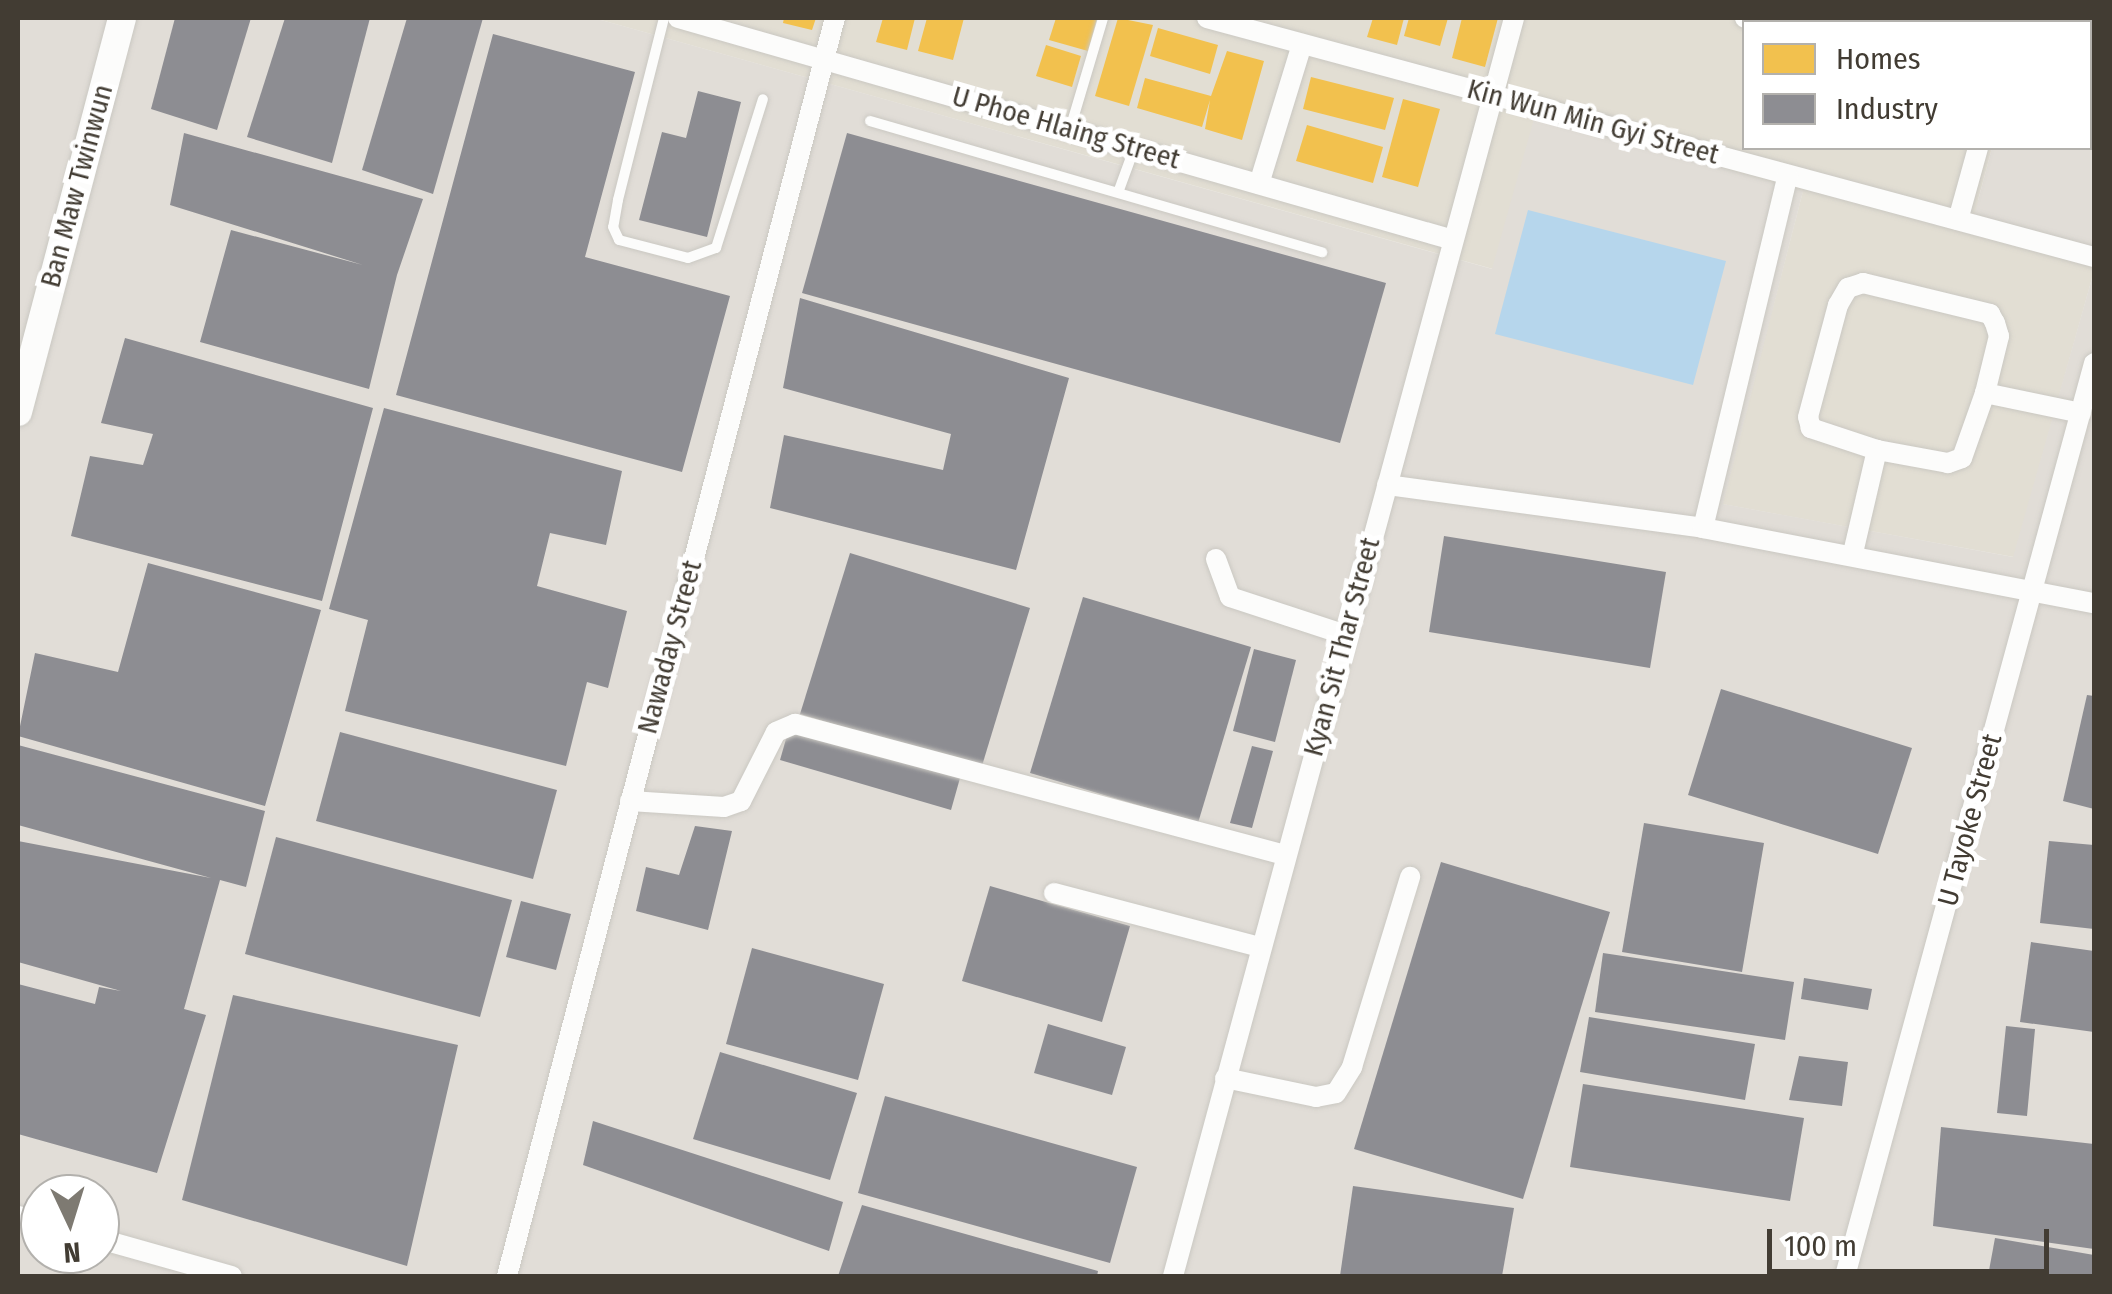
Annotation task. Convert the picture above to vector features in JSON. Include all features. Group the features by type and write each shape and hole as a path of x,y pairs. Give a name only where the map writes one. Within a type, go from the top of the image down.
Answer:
{"street":[{"name":"Ban Maw Twinwun","path":"18,412 122,18"},
{"name":"U Phoe Hlaing Street","path":"678,18 1453,240"},
{"name":"Nawaday Street","path":"507,1276 835,18"},
{"name":"Kin Wun Min Gyi Street","path":"1206,18 2094,257"},
{"name":"Kyan Sit Thar Street","path":"1172,1276 1514,18"},
{"path":"1260,184 1302,44"},
{"path":"1958,220 1977,150"},
{"path":"1703,528 1788,174"},
{"path":"1864,283 1990,314 1998,336 1986,392 1962,458 1948,463 1877,450 1821,434 1808,417 1848,288 1864,283"},
{"name":"U Tayoke Street","path":"1844,1276 2094,363"},
{"path":"1986,392 2081,414"},
{"path":"1852,554 1877,450"},
{"path":"1387,485 1703,528 2094,603"},
{"path":"1216,559 1230,597 1346,636"},
{"path":"630,801 724,807 742,801 776,732 796,724 1285,855"},
{"path":"1225,1078 1316,1097 1336,1093 1352,1067 1410,876"},
{"path":"1054,893 1260,947"},
{"path":"120,1245 232,1276"}],"lane":[{"path":"664,18 618,200 614,227 619,240 688,258 716,248 763,99"},
{"path":"1070,130 1103,18"},
{"path":"870,121 1119,190 1322,252"},
{"path":"1119,190 1134,148"}],"shaded area":[{"path":"18,18 594,18 1492,269 1535,115 1803,191 1723,504 2013,557 2094,271 2094,1276 18,1276"},
{"path":"594,18 2028,18 1742,20 1742,150 1991,150 1978,200 2094,265 2014,557 1722,504 1803,191 1493,269"},
{"path":"2094,18 2094,265 1970,231 1991,150 2092,150 2092,20 2028,20"}],"water":[{"path":"1528,210 1726,261 1693,385 1495,334"}],"building: Homes":[{"path":"784,18 816,18 812,30 783,23"},
{"path":"883,18 915,18 907,50 876,42"},
{"path":"927,18 964,18 953,60 918,51"},
{"path":"1056,18 1097,18 1088,51 1049,40"},
{"path":"1118,18 1153,25 1129,106 1095,96"},
{"path":"1373,18 1404,18 1397,45 1367,37"},
{"path":"1409,18 1448,18 1440,46 1404,36"},
{"path":"1462,18 1498,18 1485,67 1452,58"},
{"path":"1158,28 1218,45 1210,74 1150,56"},
{"path":"1046,45 1081,56 1072,87 1036,76"},
{"path":"1227,51 1264,61 1242,140 1205,129 1210,100 1202,127 1137,108 1145,78 1211,96"},
{"path":"1311,77 1394,98 1385,130 1303,109"},
{"path":"1403,99 1440,109 1418,187 1382,177"},
{"path":"1307,125 1383,147 1373,183 1296,161"}],"building: Industry":[{"path":"175,18 251,18 217,130 151,109"},
{"path":"285,18 370,18 332,163 247,137"},
{"path":"407,18 483,18 433,194 362,170"},
{"path":"493,34 635,72 585,257 730,296 682,472 396,395"},
{"path":"698,91 741,102 707,237 639,220 662,132 686,138"},
{"path":"184,133 423,199 397,275 369,389 200,342 231,230 363,265 170,205"},
{"path":"847,133 1386,283 1340,443 802,293"},
{"path":"800,298 1069,378 1016,570 770,508 784,435 943,470 951,434 783,388"},
{"path":"125,338 373,408 322,601 71,536 90,456 143,465 153,434 101,423"},
{"path":"384,408 622,471 606,545 550,533 537,586 627,611 608,688 587,682 566,766 345,711 368,620 329,609"},
{"path":"1444,536 1666,572 1650,668 1429,632"},
{"path":"850,553 1030,608 981,769 800,714"},
{"path":"148,563 321,610 265,806 18,736 35,653 118,672"},
{"path":"1083,597 1251,647 1198,823 1030,773"},
{"path":"1254,649 1296,660 1275,742 1233,731"},
{"path":"1721,689 1912,748 1878,854 1688,795"},
{"path":"2087,695 2094,696 2094,809 2063,801"},
{"path":"789,728 960,778 951,810 780,760"},
{"path":"340,732 557,790 533,879 316,821"},
{"path":"18,745 265,811 246,887 220,880 184,1009 206,1015 157,1173 18,1134 18,984 95,1004 99,987 121,991 18,962 18,841 211,878 18,825"},
{"path":"1252,746 1273,751 1252,828 1230,823"},
{"path":"1644,823 1764,843 1742,972 1622,952"},
{"path":"695,826 732,831 708,930 636,911 646,867 679,875"},
{"path":"276,837 512,900 480,1017 245,954"},
{"path":"2049,841 2094,845 2094,929 2040,923"},
{"path":"1441,862 1610,912 1523,1199 1354,1149"},
{"path":"990,886 1130,926 1102,1022 962,981"},
{"path":"521,901 571,914 556,970 506,957"},
{"path":"2031,942 2094,951 2094,1032 2020,1022"},
{"path":"752,948 884,984 858,1080 726,1044"},
{"path":"1603,953 1794,982 1785,1040 1595,1012"},
{"path":"1804,978 1872,989 1868,1010 1801,999"},
{"path":"233,995 458,1045 407,1266 182,1200"},
{"path":"1589,1017 1755,1044 1745,1100 1580,1072"},
{"path":"1048,1024 1126,1047 1112,1095 1034,1073"},
{"path":"2006,1026 2035,1029 2027,1116 1997,1113"},
{"path":"720,1052 857,1093 830,1180 693,1139"},
{"path":"1799,1056 1848,1062 1842,1106 1789,1100"},
{"path":"1583,1084 1804,1118 1790,1201 1570,1167"},
{"path":"885,1096 1137,1167 1110,1263 858,1193"},
{"path":"593,1121 843,1202 829,1251 583,1165"},
{"path":"1941,1127 2094,1144 2094,1249 1933,1226"},
{"path":"1353,1186 1514,1208 1502,1276 1340,1276"},
{"path":"862,1205 1098,1271 1097,1276 838,1276"},
{"path":"1995,1238 2094,1255 2094,1276 1988,1276"}]}
